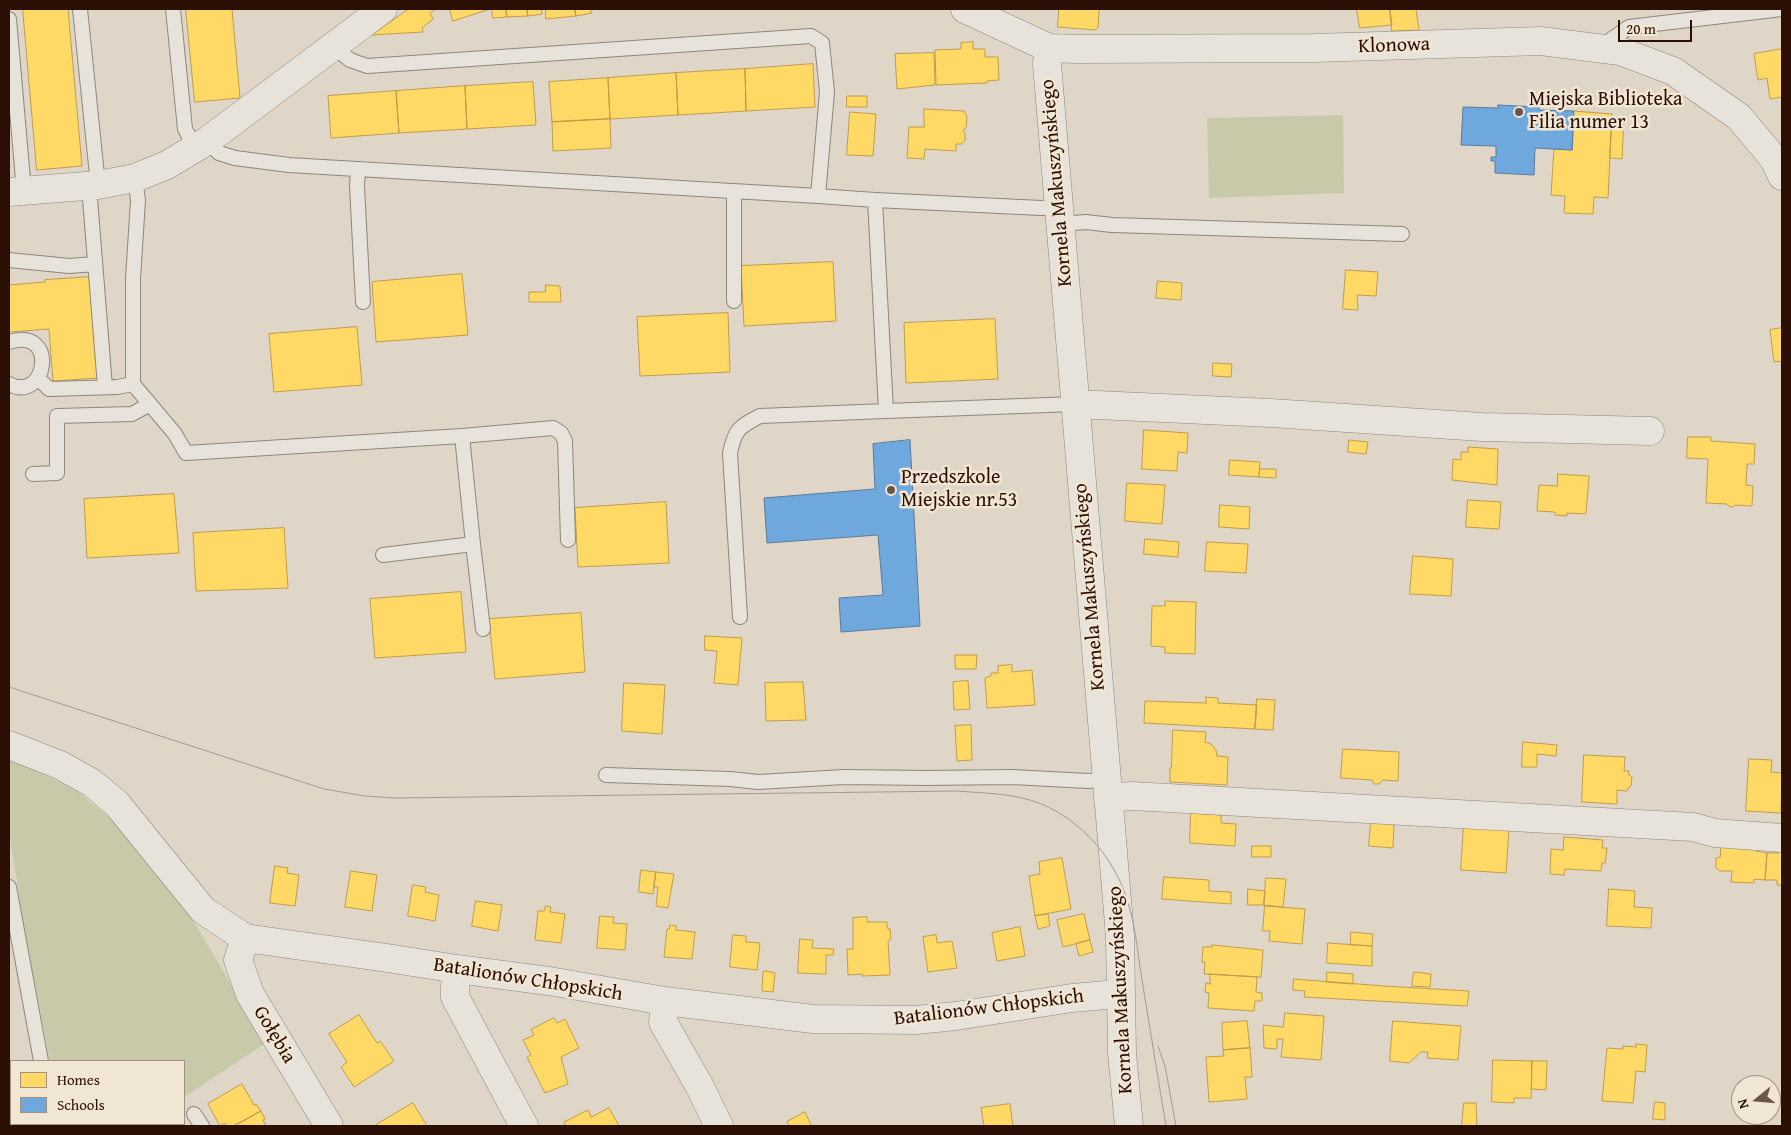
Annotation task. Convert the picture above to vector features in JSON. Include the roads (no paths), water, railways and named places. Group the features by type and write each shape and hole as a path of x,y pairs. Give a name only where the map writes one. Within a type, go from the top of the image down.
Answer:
{"street":[{"path":"17,191 93,186 135,178 167,165 201,145 383,9"},
{"name":"Klonowa","path":"965,9 1049,48 1076,50 1314,48 1541,41 1620,51 1673,71 1739,117 1774,159 1782,176"},
{"name":"Kornela Makuszyńskiego","path":"1049,48 1047,64 1059,216 1120,936 1122,1053 1130,1126"},
{"path":"1075,404 1270,413 1482,427 1650,432"},
{"name":"Batalionów Chłopskich","path":"9,746 60,765 92,783 117,804 203,910 245,938 549,981 665,1001 812,1018 907,1020 950,1017 1082,997 1121,996"},
{"path":"1107,789 1132,796 1693,827 1715,832 1782,838"},
{"name":"Gołębia","path":"245,938 238,960 250,994 329,1126"},
{"path":"457,969 454,987 455,997 524,1126"},
{"path":"665,1001 663,1022 700,1087 719,1126"}],"lane":[{"path":"80,9 105,387"},
{"path":"173,9 185,129 201,145 235,158 289,165 358,170 1041,208 1059,216 1112,225 1402,234"},
{"path":"1599,48 1629,27 1782,9"},
{"path":"9,19 17,191"},
{"path":"334,47 350,60 367,66 811,36 822,44 826,92 818,196"},
{"path":"358,170 357,186 363,302"},
{"path":"135,178 138,200 133,279 133,384 175,434 186,454 462,436 552,428 561,432 565,440 568,540"},
{"path":"734,191 734,300"},
{"path":"875,200 886,411"},
{"path":"9,260 69,266 96,264"},
{"path":"9,342 17,339 35,344 44,360 38,378 31,384 22,387 9,384"},
{"path":"38,378 49,389 133,384"},
{"path":"33,474 57,473 57,416 132,414 150,404"},
{"path":"740,617 730,453 734,436 745,424 760,416 1075,404"},
{"path":"462,436 483,629"},
{"path":"383,554 473,544"},
{"path":"606,775 730,779 758,782 844,777 1012,777 1088,781 1107,789"},
{"path":"9,886 41,1060"}],"tram line":[{"path":"9,687 324,789 365,796 395,798 958,791 1006,795 1041,804 1058,812 1090,837 1103,853 1123,887 1135,933 1166,1126"},
{"path":"1158,1046 1165,1066 1176,1126"}],"place":[{"name":"Miejska Biblioteka Filia numer 13","path":"1519,112"},
{"name":"Przedszkole Miejskie nr.53","path":"891,490"}]}
